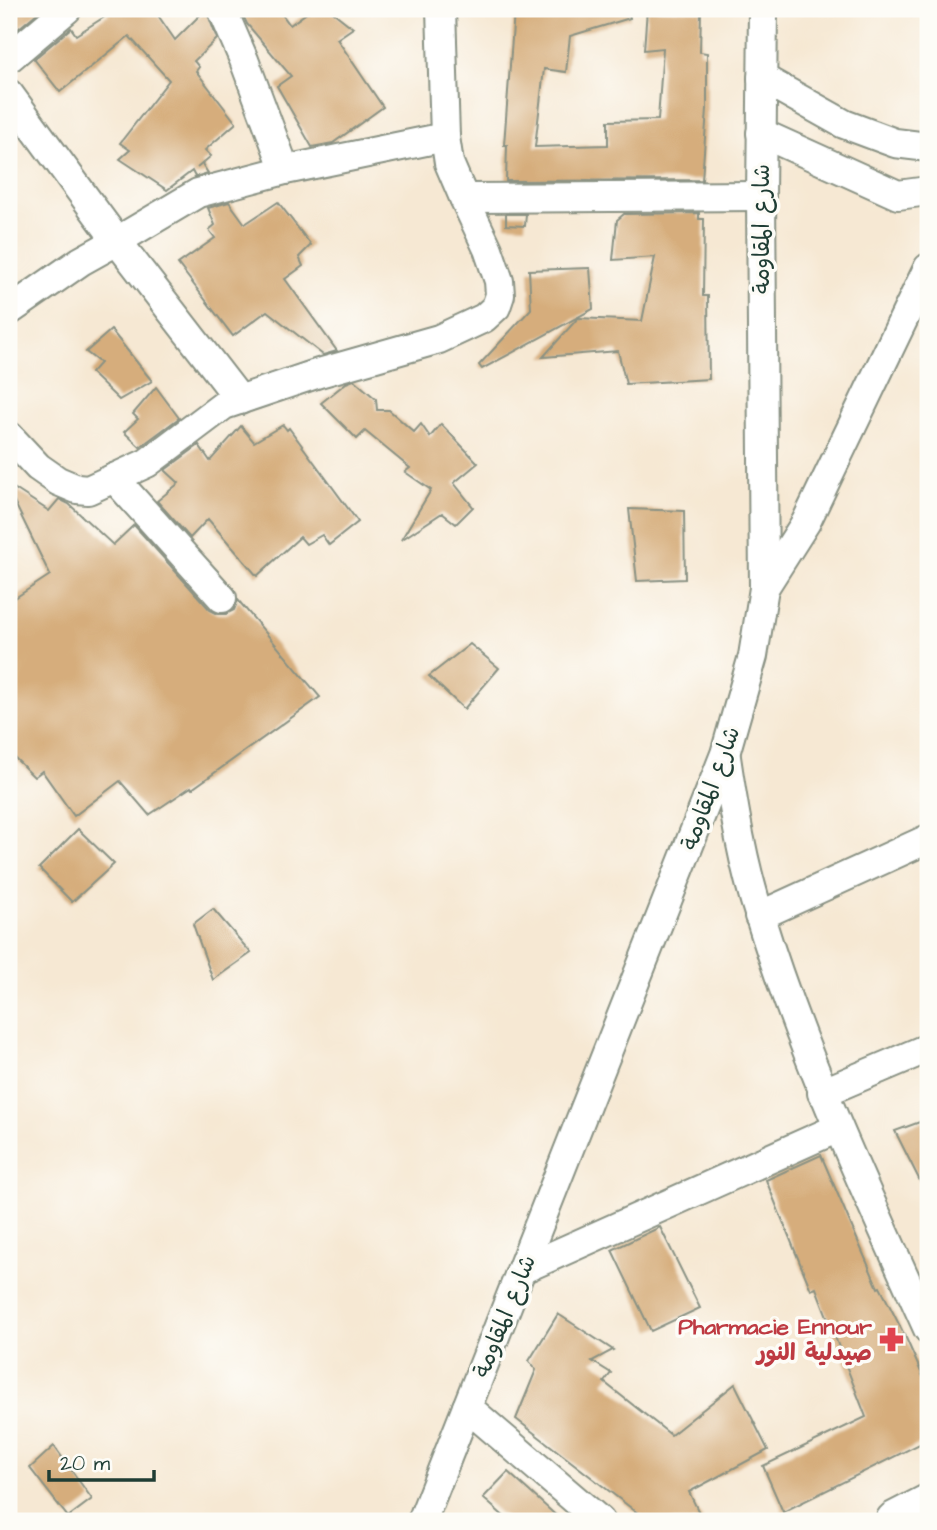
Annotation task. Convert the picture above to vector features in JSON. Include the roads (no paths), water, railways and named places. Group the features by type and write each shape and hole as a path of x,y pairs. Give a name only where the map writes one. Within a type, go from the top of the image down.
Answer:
{"main road":[{"path":"895,1521 928,1504"}],"street":[{"path":"9,58 66,9"},
{"path":"222,9 285,170"},
{"path":"9,436 38,467 58,481 77,489 88,490 147,463 224,405 319,373 439,339 484,318 496,307 500,295 499,281 488,248 449,163 444,137 441,9"},
{"name":"شارع المقاومة","path":"422,1521 725,754 748,678 764,588 762,9"},
{"path":"762,78 844,124 895,143 928,147"},
{"path":"9,94 117,241 240,400"},
{"path":"761,133 898,195 928,191"},
{"path":"9,311 80,261 198,193 285,170 444,137"},
{"path":"464,198 761,196"},
{"path":"764,588 806,522 928,268"},
{"path":"114,478 222,598"},
{"path":"725,754 735,818 759,916 822,1093 928,1329"},
{"path":"759,916 928,839"},
{"path":"822,1093 928,1048"},
{"path":"523,1269 838,1128"},
{"path":"467,1408 600,1521"}],"place":[{"name":"Pharmacie Ennour صيدلية النور","path":"892,1339"}]}
